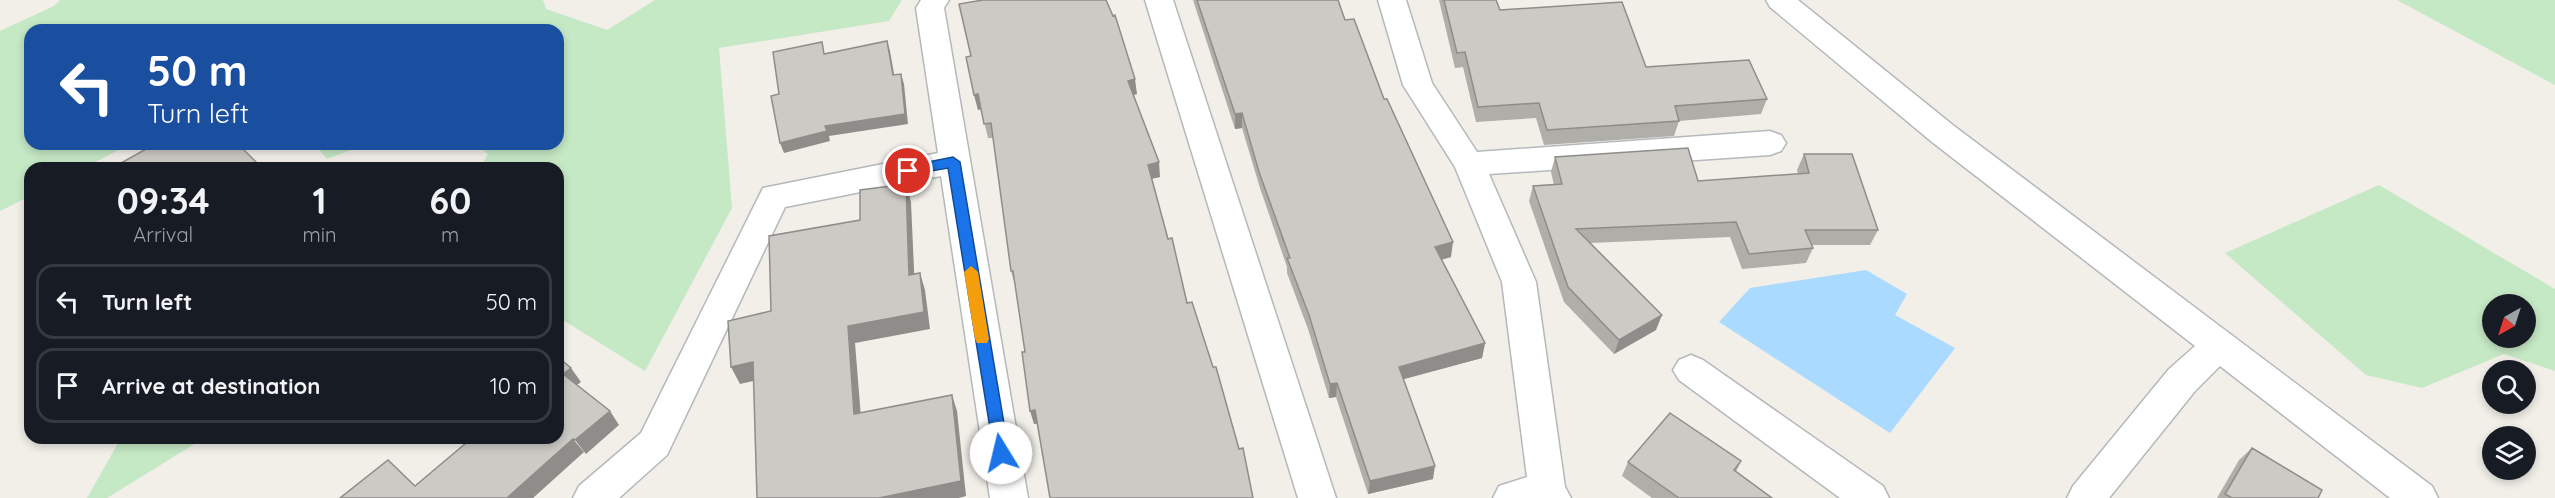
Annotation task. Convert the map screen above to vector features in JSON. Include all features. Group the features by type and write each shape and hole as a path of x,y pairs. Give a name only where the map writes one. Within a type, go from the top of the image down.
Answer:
{"street":[{"path":"935,0 930,8 1008,498"},
{"path":"1159,0 1317,498"},
{"path":"1392,0 1419,85 1469,164 1519,282 1550,493 1512,498"},
{"path":"1780,0 1943,134 2419,498"},
{"path":"1469,164 1770,143"},
{"path":"592,498 654,444 774,197 953,162"},
{"path":"2086,498 2182,380 2219,345"},
{"path":"1691,370 1870,498"}],"green space":[{"path":"60,0 543,0 546,9 607,30 655,0 902,0 889,21 719,48 732,208 645,371 564,321 564,162 483,162 488,154 483,150 564,150 564,24 24,24 24,150 118,150 96,162 24,162 24,199 0,211 0,31 54,6"},
{"path":"2397,0 2555,0 2555,85"},
{"path":"320,150 351,150 327,159"},
{"path":"2379,185 2555,289 2555,371 2536,365 2536,360 2522,360 2504,354 2490,360 2482,360 2482,363 2422,388 2366,375 2225,253"},
{"path":"118,444 194,444 107,498 87,498"}],"water":[{"path":"1866,270 1907,294 1895,315 1955,348 1890,433 1719,322 1750,288"}],"building":[{"path":"983,0 1106,0 1113,16 1115,15 1135,79 1128,81 1159,162 1148,165 1168,239 1172,238 1187,303 1192,302 1213,367 1216,367 1239,449 1243,448 1253,498 1050,498 1035,410 1030,411 1022,352 1025,352 1013,271 1011,271 991,123 984,124 978,94 974,95 966,57 971,56 959,4"},
{"path":"1197,0 1338,0 1345,20 1354,19 1384,99 1387,99 1453,242 1435,247 1485,343 1399,367 1435,466 1370,481 1337,383 1330,384 1309,315 1287,258 1290,258 1259,172 1242,113 1235,114"},
{"path":"1444,0 1496,0 1500,10 1622,2 1646,67 1749,60 1767,99 1675,106 1679,121 1547,130 1539,103 1478,107 1465,52 1457,53"},
{"path":"887,41 893,75 901,74 905,114 825,126 827,131 780,143 771,96 779,94 773,52 822,42 824,54"},
{"path":"1688,148 1698,181 1809,173 1804,154 1852,154 1878,230 1805,230 1813,248 1749,254 1736,222 1576,229 1662,315 1619,340 1568,287 1533,186 1562,184 1555,157"},
{"path":"144,150 244,150 256,162 123,162"},
{"path":"906,184 909,275 920,273 924,312 848,326 854,414 952,395 961,481 879,498 757,498 753,362 731,367 728,321 771,311 769,236 860,220 860,190"},
{"path":"564,362 571,368 564,373"},
{"path":"564,375 610,411 575,440 573,439 507,498 340,498 388,460 415,486 465,444 564,444"},
{"path":"1670,413 1741,461 1734,470 1772,498 1679,498 1628,462"},
{"path":"2252,448 2322,490 2318,498 2232,498 2225,494"}],"slow traffic":[{"path":"971,272 982,339"}],"route":[{"path":"908,171 953,162 1001,453"}]}
